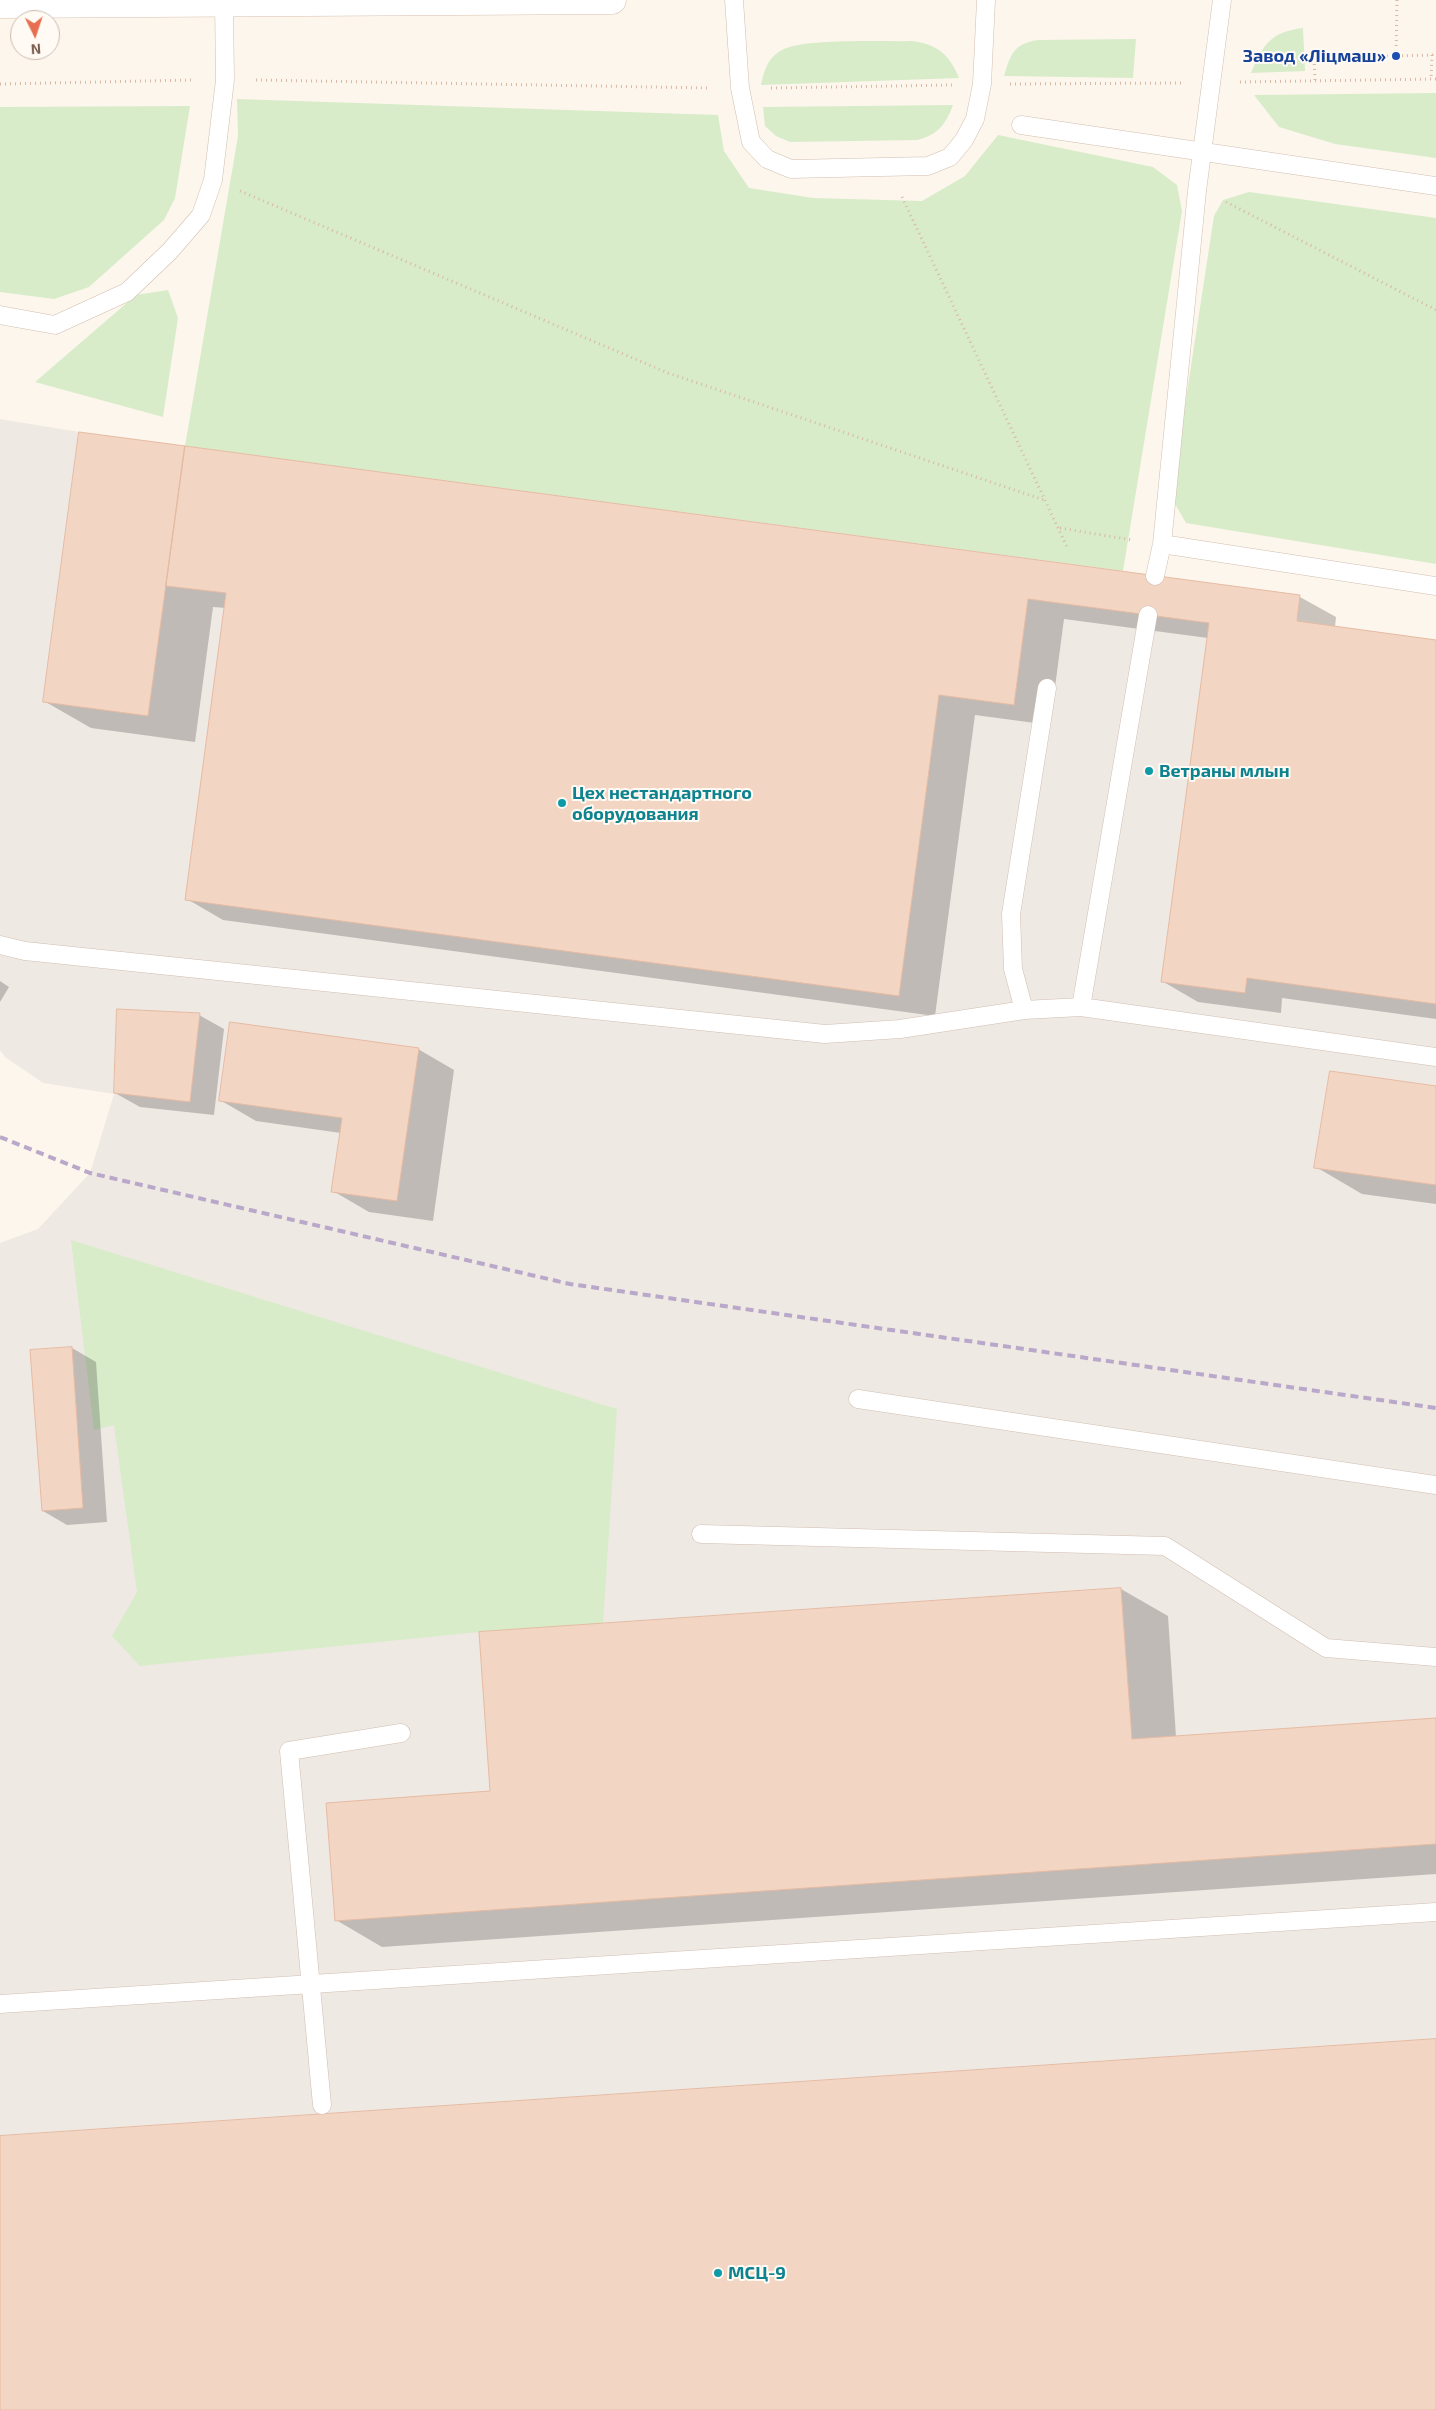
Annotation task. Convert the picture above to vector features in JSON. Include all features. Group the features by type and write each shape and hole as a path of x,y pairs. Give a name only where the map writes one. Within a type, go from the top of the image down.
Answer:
{"main road":[{"path":"0,4 612,0"}],"lane":[{"path":"734,0 740,88 751,142 767,159 791,169 928,166 950,157 964,140 974,119 982,84 986,0"},
{"path":"1155,576 1162,544 1197,191 1222,0"},
{"path":"0,315 55,325 127,292 170,251 201,215 213,180 225,80 224,3"},
{"path":"1021,125 1436,186"},
{"path":"1162,544 1436,586"},
{"path":"1081,1007 1148,615"},
{"path":"1024,1010 1013,969 1011,914 1046,688"},
{"path":"0,945 25,951 825,1034 900,1029 1024,1010 1081,1007 1436,1057"},
{"path":"858,1399 1436,1485"},
{"path":"701,1534 1165,1546 1326,1648 1436,1657"},
{"path":"322,2105 289,1751 401,1733"},
{"path":"0,2004 1436,1912"}],"path":[{"path":"1396,56 1397,0"},
{"path":"1315,80 1314,58 1432,55 1431,79"},
{"path":"888,167 1044,500 1060,528 1067,547"},
{"path":"213,180 668,374 1044,500"},
{"path":"1197,191 1223,200 1436,310"},
{"path":"1060,528 1162,544"}],"shaded area":[{"path":"0,419 79,432 1300,595 1297,621 1436,640 1436,2410 0,2410 0,1243 38,1229 90,1173 114,1094 43,1083 5,1057 0,1050"}],"green space":[{"path":"1303,28 1305,71 1251,73 1269,42 1283,33"},
{"path":"1136,39 1133,78 1004,76 1014,51 1023,44 1030,42 1038,40"},
{"path":"844,41 912,41 929,45 941,52 947,57 959,78 761,85 765,70 773,56 793,46"},
{"path":"1436,93 1436,158 1335,144 1279,127 1254,95"},
{"path":"237,99 718,115 724,151 749,188 813,198 922,201 965,176 998,135 1153,167 1177,185 1182,211 1123,571 185,446 238,136"},
{"path":"953,105 944,123 936,132 917,140 790,142 776,136 765,126 763,107"},
{"path":"190,106 175,198 164,220 89,287 54,299 0,292 0,107"},
{"path":"1249,192 1436,218 1436,564 1186,523 1171,497 1214,216 1223,200"},
{"path":"168,290 178,318 163,417 35,382 136,295"},
{"path":"71,1240 617,1409 603,1624 479,1632 140,1666 112,1636 137,1592 114,1425 94,1430"}],"building":[{"path":"79,432 185,446 148,716 43,702"},
{"name":"Цех нестандартного оборудования","path":"185,446 1300,595 1297,621 1436,640 1436,1004 1247,978 1245,993 1161,982 1209,623 1028,599 1014,705 939,695 899,996 185,900 226,593 166,586"},
{"path":"117,1009 200,1013 190,1102 114,1093"},
{"path":"230,1022 419,1048 397,1201 331,1192 342,1118 219,1101"},
{"path":"1330,1071 1436,1086 1436,1185 1314,1168"},
{"path":"72,1347 83,1508 42,1511 30,1350"},
{"path":"1121,1588 1132,1739 1436,1718 1436,1844 335,1921 326,1803 490,1791 479,1632"},
{"name":"МСЦ-9","path":"1436,2039 1436,2410 0,2410 0,2136"}],"railway":[{"path":"0,1137 90,1173 570,1284 1436,1408"}],"place":[{"name":"Завод «Ліцмаш»","path":"1396,56"},
{"name":"Ветраны млын","path":"1149,771"},
{"name":"Цех нестандартного оборудования","path":"562,803"},
{"name":"МСЦ-9","path":"718,2273"}]}
